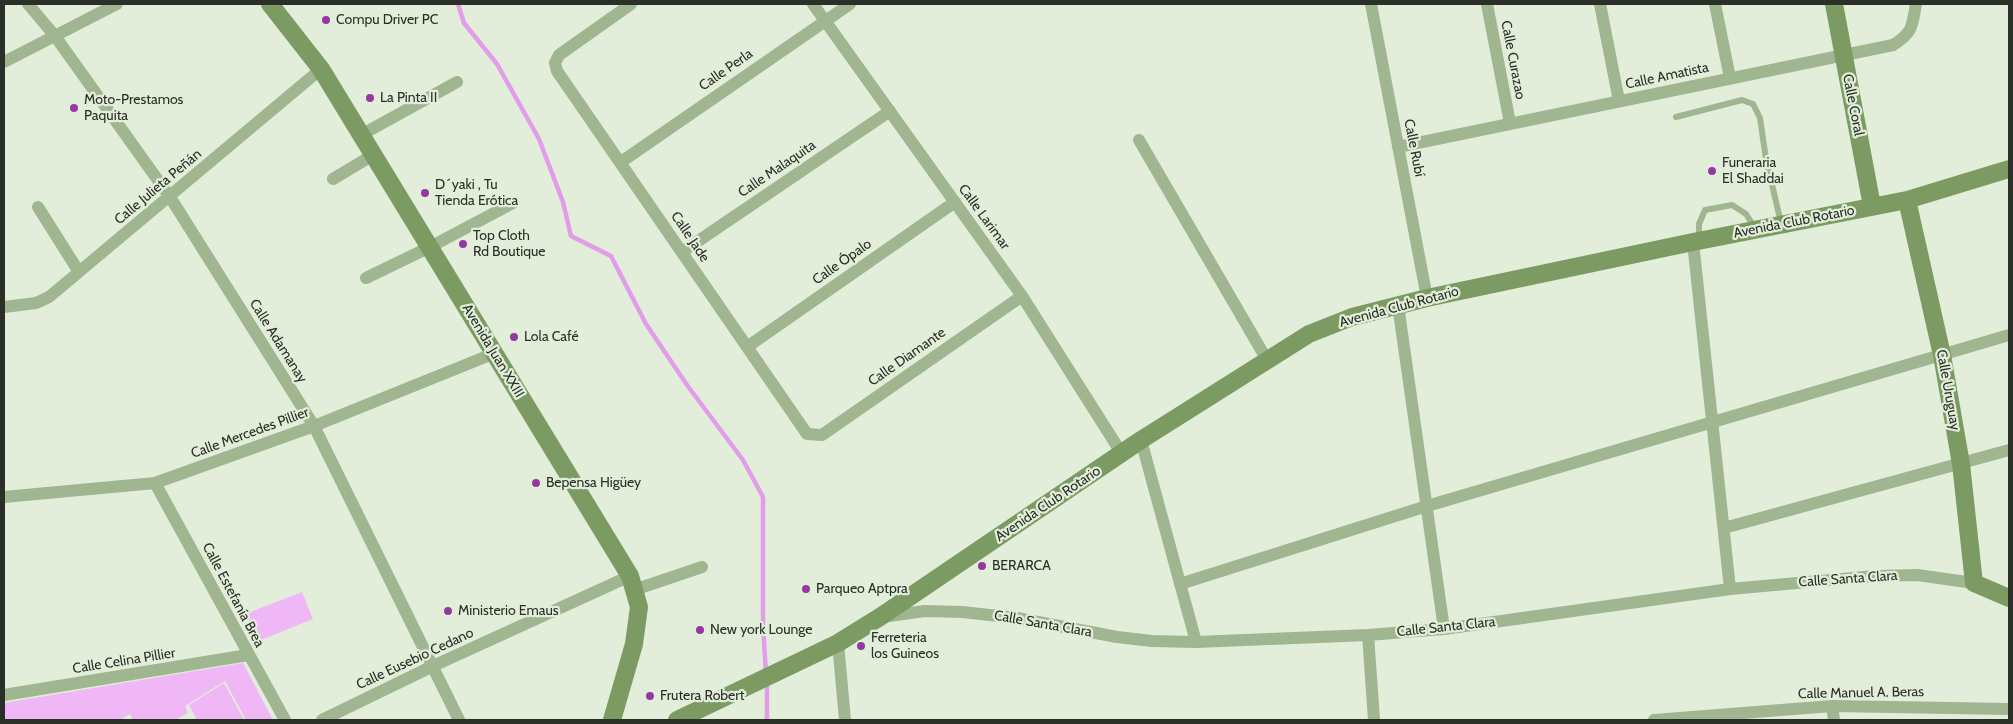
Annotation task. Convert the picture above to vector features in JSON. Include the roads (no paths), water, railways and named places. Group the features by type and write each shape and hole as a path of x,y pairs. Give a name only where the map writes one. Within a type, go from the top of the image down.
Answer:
{"main road":[{"name":"Avenida Juan XXIII","path":"270,4 321,69 632,583 639,607 634,644 612,720"},
{"name":"Calle Coral","path":"1834,4 1872,206"},
{"name":"Avenida Club Rotario","path":"677,720 838,643 880,617 1141,440 1309,334 1352,317 1427,298 1781,224 1906,200 2009,169"},
{"name":"Calle Uruguay","path":"1906,200 1942,356 1961,464 1974,583"},
{"name":"Calle Santa Clara","path":"1974,583 2009,598"}],"street":[{"name":"Calle Adamanay","path":"28,4 56,36 170,197 314,426 459,720"},
{"path":"4,62 118,4"},
{"name":"Calle Jade","path":"631,4 559,55 555,63 557,71 807,434"},
{"name":"Calle Larimar","path":"814,4 1022,296 1122,454"},
{"name":"Calle Perla","path":"620,162 850,4"},
{"name":"Calle Rubí","path":"1371,4 1427,298"},
{"name":"Calle Curazao","path":"1487,4 1510,123"},
{"path":"1600,4 1619,101"},
{"path":"1716,4 1730,78"},
{"name":"Calle Amatista","path":"1398,147 1893,45 1906,37 1916,4"},
{"name":"Calle Julieta Peñán","path":"4,308 36,303 50,296 321,69"},
{"path":"361,135 457,82"},
{"name":"Calle Malaquita","path":"682,252 890,111"},
{"path":"1139,140 1267,360"},
{"path":"332,179 374,155"},
{"name":"Calle Ópalo","path":"747,347 955,202"},
{"path":"366,278 513,203"},
{"path":"38,207 79,272"},
{"path":"1696,242 1730,589"},
{"name":"Calle Diamante","path":"807,434 822,435 1022,296"},
{"path":"1398,305 1444,629"},
{"path":"1180,584 1427,506 2009,335"},
{"name":"Calle Mercedes Pillier","path":"4,498 155,483 314,426 494,353"},
{"path":"1141,440 1196,642"},
{"path":"1724,528 2009,450"},
{"name":"Calle Estefanía Brea","path":"155,483 285,720"},
{"name":"Calle Eusebio Cedano","path":"322,720 433,666 632,583 702,567"},
{"name":"Calle Santa Clara","path":"880,617 925,611 962,612 1017,618 1117,637 1152,641 1196,642 1368,635 1444,629 1730,589 1875,576 1917,575 1974,583"},
{"path":"1368,635 1374,720"},
{"path":"838,643 845,720"},
{"name":"Calle Celina Pillier","path":"4,695 248,655"},
{"path":"1832,706 1834,720"},
{"name":"Calle Manuel A. Beras","path":"1654,720 1832,706 2009,709"}],"lane":[{"path":"1676,117 1742,100 1753,104 1760,118 1766,159 1781,224"},
{"path":"1696,242 1705,210 1732,205 1746,214 1756,230"}],"waterway":[{"path":"458,4 464,23 497,64 539,139 563,202 571,236 611,256 646,324 687,385 743,460 763,497 763,625 766,674"},
{"path":"767,682 767,720"}],"place":[{"name":"Compu Driver PC","path":"326,20"},
{"name":"La Pinta II","path":"370,98"},
{"name":"Moto-Prestamos Paquita","path":"74,108"},
{"name":"Funeraria El Shaddai","path":"1712,171"},
{"name":"D´yaki , Tu Tienda Erótica","path":"425,193"},
{"name":"Top Cloth Rd Boutique","path":"463,244"},
{"name":"Lola Café","path":"514,337"},
{"name":"Bepensa Higüey","path":"536,483"},
{"name":"BERARCA","path":"982,566"},
{"name":"Parqueo Aptpra","path":"806,589"},
{"name":"Ministerio Emaus","path":"448,611"},
{"name":"New york Lounge","path":"700,630"},
{"name":"Ferreteria los Guineos","path":"861,646"},
{"name":"Frutera Robert","path":"650,696"}]}
